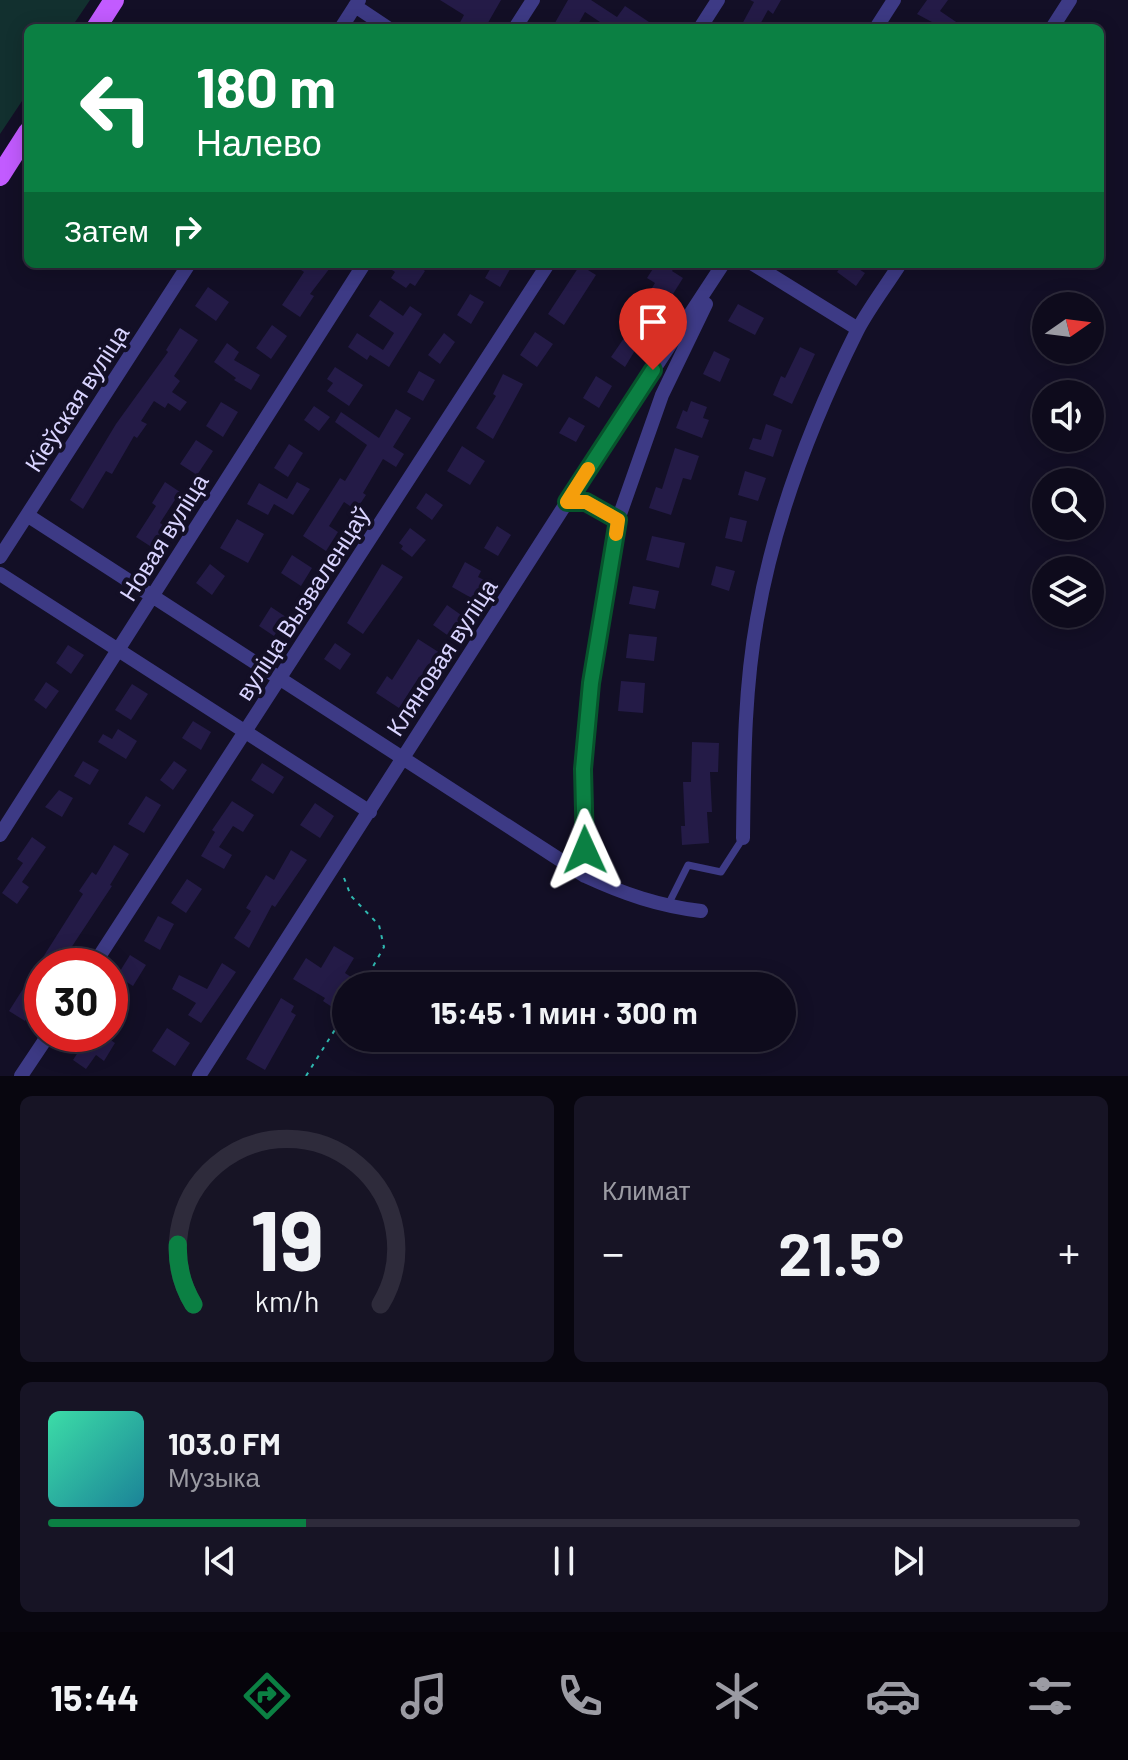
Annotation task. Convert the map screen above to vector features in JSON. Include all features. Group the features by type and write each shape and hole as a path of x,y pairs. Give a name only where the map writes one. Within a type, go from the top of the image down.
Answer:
{"main road":[{"path":"99,24 114,0"},
{"path":"0,176 24,138"}],"street":[{"path":"518,24 533,0"},
{"path":"703,24 718,0"},
{"path":"879,24 894,0"},
{"path":"1055,24 1070,0"},
{"path":"343,24 353,2 383,24"},
{"name":"Кіеўская вуліца","path":"0,557 186,268"},
{"name":"Новая вуліца","path":"0,835 361,268"},
{"name":"вуліца Вызваленцаў","path":"105,948 545,268"},
{"name":"Кляновая вуліца","path":"199,1076 567,502 721,268"},
{"name":"Кляновая вуліца","path":"585,876 583,769 591,683 618,520 662,395 722,268"},
{"path":"759,268 858,329"},
{"path":"743,838 745,730 757,619 778,533 803,453 858,329 897,268"},
{"path":"27,515 585,876 621,893 666,907 701,911"},
{"path":"0,574 370,812"},
{"path":"21,1076 37,1052"}],"lane":[{"path":"567,502 586,502 618,520"},
{"path":"666,907 688,865 721,872 743,838"}],"path":[{"path":"337,863 351,896 379,925 384,947 370,972"},
{"path":"306,1076 332,1034"}],"green space":[{"path":"0,0 90,0 74,24 24,24 24,98 0,134"}],"building":[{"path":"440,0 501,0 487,24 459,24 464,15"},
{"path":"568,0 591,0 617,17 625,6 652,24 603,24 585,12 578,24 554,24"},
{"path":"750,0 781,0 773,14 768,10 760,24 742,24 754,2"},
{"path":"927,0 948,0 940,11 959,24 936,24 917,14"},
{"path":"330,268 310,294 314,296 300,317 282,305 304,272 301,270"},
{"path":"389,268 421,268 425,271 415,286 410,283 406,288 391,278 395,272"},
{"path":"491,268 511,268 500,287 485,278"},
{"path":"578,268 585,268 596,275 564,325 548,314"},
{"path":"653,268 674,268 672,271 683,278 673,294 670,292 625,367 611,357 635,322 632,320 655,283 647,278"},
{"path":"840,268 857,268 865,273 856,286 837,272"},
{"path":"208,287 229,302 216,321 195,306"},
{"path":"470,294 484,302 471,324 457,315"},
{"path":"380,300 403,316 410,306 422,314 389,367 370,355 367,360 348,347 357,333 383,350 394,333 369,316"},
{"path":"738,304 764,318 755,335 728,321"},
{"path":"272,325 287,336 271,359 256,348"},
{"path":"180,328 198,340 174,376 180,381 172,392 187,402 180,411 168,403 165,408 154,401 141,421 147,424 137,438 134,436 112,474 106,471 83,509 70,500 116,424 168,352 166,350"},
{"path":"535,332 553,344 537,367 520,355"},
{"path":"444,333 455,342 440,364 428,355"},
{"path":"227,343 239,352 234,360 260,375 251,390 214,362"},
{"path":"800,347 815,354 792,404 773,395"},
{"path":"714,351 730,359 720,382 703,374"},
{"path":"335,367 363,385 349,406 327,391 333,383 327,379"},
{"path":"419,371 435,380 423,401 407,392"},
{"path":"503,374 523,384 493,439 476,428 496,396 493,394"},
{"path":"596,376 612,386 599,408 583,398"},
{"path":"691,401 707,407 703,418 709,420 702,438 676,428 683,410 687,412"},
{"path":"221,402 238,412 223,437 206,426"},
{"path":"314,406 330,417 319,431 304,420"},
{"path":"396,409 411,418 393,447 404,454 396,467 383,459 356,510 344,502 329,526 338,532 326,551 303,536 340,478 345,481 367,445 335,422 341,412 379,438"},
{"path":"569,417 585,426 576,442 559,433"},
{"path":"766,424 782,430 773,457 749,449 753,438 761,440"},
{"path":"196,440 213,451 197,475 180,464"},
{"path":"289,444 303,453 288,477 274,468"},
{"path":"462,446 485,461 470,485 447,471"},
{"path":"675,448 699,456 691,480 683,478 671,515 649,508 656,487 662,489"},
{"path":"745,471 766,478 758,501 738,495"},
{"path":"165,482 180,492 160,523 166,527 153,548 136,537 156,506 152,503"},
{"path":"297,482 310,489 293,515 274,504 268,515 247,504 259,483 287,499"},
{"path":"426,493 443,505 432,520 416,508"},
{"path":"730,517 747,521 742,542 725,538"},
{"path":"237,519 264,534 248,563 220,548"},
{"path":"497,526 511,535 498,556 484,548"},
{"path":"410,528 426,540 412,557 401,549 403,546 399,543"},
{"path":"652,536 685,543 679,568 646,560"},
{"path":"292,555 312,568 301,586 281,573"},
{"path":"465,562 481,571 478,577 486,581 475,600 452,587"},
{"path":"210,564 225,576 212,595 196,583"},
{"path":"382,564 403,577 363,634 347,623"},
{"path":"716,566 735,571 729,591 711,585"},
{"path":"633,586 659,591 655,609 629,604"},
{"path":"447,605 464,617 450,637 433,625"},
{"path":"271,607 286,617 274,636 259,626"},
{"path":"629,634 657,637 654,661 626,658"},
{"path":"418,639 440,653 423,680 419,677 399,708 376,693 387,676 392,680"},
{"path":"335,643 351,654 340,670 324,659"},
{"path":"68,645 84,655 71,674 56,663"},
{"path":"621,681 645,683 643,713 618,711"},
{"path":"46,682 59,691 46,709 34,700"},
{"path":"132,684 148,694 131,720 115,710"},
{"path":"193,721 211,732 201,750 182,738"},
{"path":"118,729 137,741 126,759 98,742 103,734 112,739"},
{"path":"692,742 719,743 718,772 710,772 712,812 707,812 709,843 682,845 681,826 685,826 683,782 691,782"},
{"path":"83,761 99,770 90,785 74,776"},
{"path":"174,761 187,770 173,790 160,780"},
{"path":"262,763 284,777 273,794 251,780"},
{"path":"59,790 73,798 62,817 45,807"},
{"path":"146,796 161,805 144,833 128,824"},
{"path":"232,801 254,815 243,832 233,826 219,847 232,855 224,869 201,856 215,832 212,830"},
{"path":"315,803 334,816 320,838 300,825"},
{"path":"32,837 46,847 22,882 29,887 17,904 2,893 23,863 17,859"},
{"path":"114,845 129,854 71,948 49,948 83,894 79,891 92,872 96,875"},
{"path":"291,850 307,860 275,907 272,905 249,948 234,938 251,911 246,908 266,875 274,880"},
{"path":"187,879 202,889 186,913 171,903"},
{"path":"158,916 174,924 160,950 144,941"},
{"path":"334,946 354,958 346,972 332,972 332,1007 323,1001 325,998 293,979 306,958 321,968"},
{"path":"130,955 146,965 133,986 128,983"},
{"path":"222,963 236,972 201,1023 188,1015 196,1003 172,989 179,975 207,989"},
{"path":"24,987 24,1020 9,1011"},
{"path":"281,998 294,1006 291,1012 296,1015 265,1070 246,1059"},
{"path":"167,1028 190,1043 175,1066 152,1051"},
{"path":"78,1052 110,1052 104,1061 96,1055 86,1069 73,1060"}],"slow traffic":[{"path":"588,469 567,502 586,502 600,508 618,520 616,534"}],"route":[{"path":"585,850 583,769 591,683 618,520 586,502 567,502 653,370"}]}
